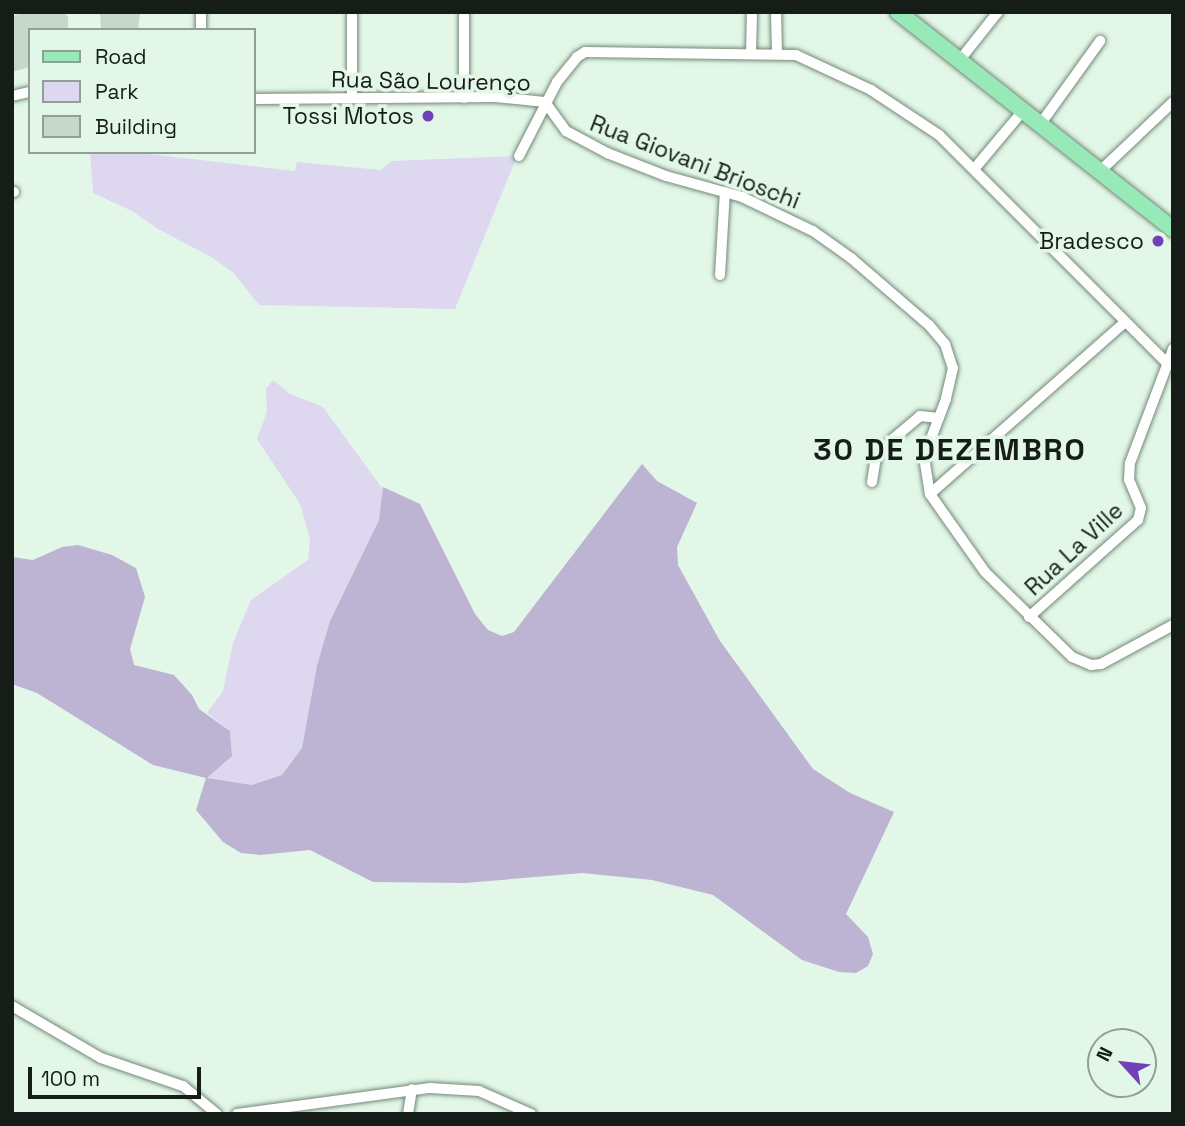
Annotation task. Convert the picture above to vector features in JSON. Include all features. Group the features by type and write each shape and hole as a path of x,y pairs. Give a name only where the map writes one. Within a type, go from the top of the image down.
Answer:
{"main road":[{"path":"898,12 1173,229"}],"street":[{"path":"352,12 352,98"},
{"path":"464,12 464,98"},
{"path":"752,12 751,53 777,53 815,62 871,90 939,135 975,168 1124,323 1167,363"},
{"path":"776,12 777,53"},
{"path":"959,61 998,12"},
{"path":"1040,126 1101,41"},
{"name":"Rua São Lourenço","path":"256,99 515,98 545,102 567,68 585,52 751,53"},
{"path":"519,156 545,102"},
{"name":"Rua Giovani Brioschi","path":"545,102 557,123 581,141 655,173 761,204 828,241 929,326 945,344 954,368 924,457 930,494 985,572 1029,618 1073,657 1091,665 1115,659 1173,625"},
{"path":"1099,172 1173,102"},
{"path":"975,168 1022,112"},
{"path":"720,275 725,192"},
{"path":"930,494 1124,323"},
{"name":"Rua La Ville","path":"1029,618 1138,520 1141,508 1129,480 1130,463 1173,349"},
{"path":"873,482 876,458 894,438 920,416 939,418"},
{"path":"12,1006 101,1058 183,1086 217,1114"},
{"path":"237,1114 412,1089 479,1091 531,1114"},
{"path":"408,1114 412,1089"}],"green space":[{"path":"90,154 149,154 295,171 297,162 381,170 391,161 517,156 455,309 259,305 234,273 213,258 158,229 132,211 93,193"},
{"path":"273,380 290,394 323,407 384,491 379,520 330,621 302,748 283,775 252,785 206,778 232,755 230,731 207,713 223,691 233,643 251,600 308,560 310,539 300,504 257,439 267,412 266,389"}],"shaded area":[{"path":"642,464 657,481 697,503 677,547 678,565 720,641 813,769 850,793 894,812 846,914 868,937 873,954 868,966 856,973 839,972 802,960 713,895 652,880 582,873 465,883 373,882 310,850 260,855 241,853 223,842 196,810 206,778 153,765 37,693 12,684 12,557 33,560 62,547 78,545 112,555 136,568 145,597 130,649 134,665 174,675 192,695 199,709 230,731 232,756 207,778 252,785 282,775 302,748 317,666 330,621 379,520 383,487 420,504 475,614 488,630 502,636 514,632"}],"building":[{"path":"26,12 64,12 68,17 68,28 28,28 28,68 12,72 12,16"},
{"path":"100,12 140,12 138,28 101,28"}],"place":[{"name":"Tossi Motos","path":"428,116"},
{"name":"Bradesco","path":"1158,241"}],"district":[{"name":"30 DE DEZEMBRO","path":"950,450"}]}
